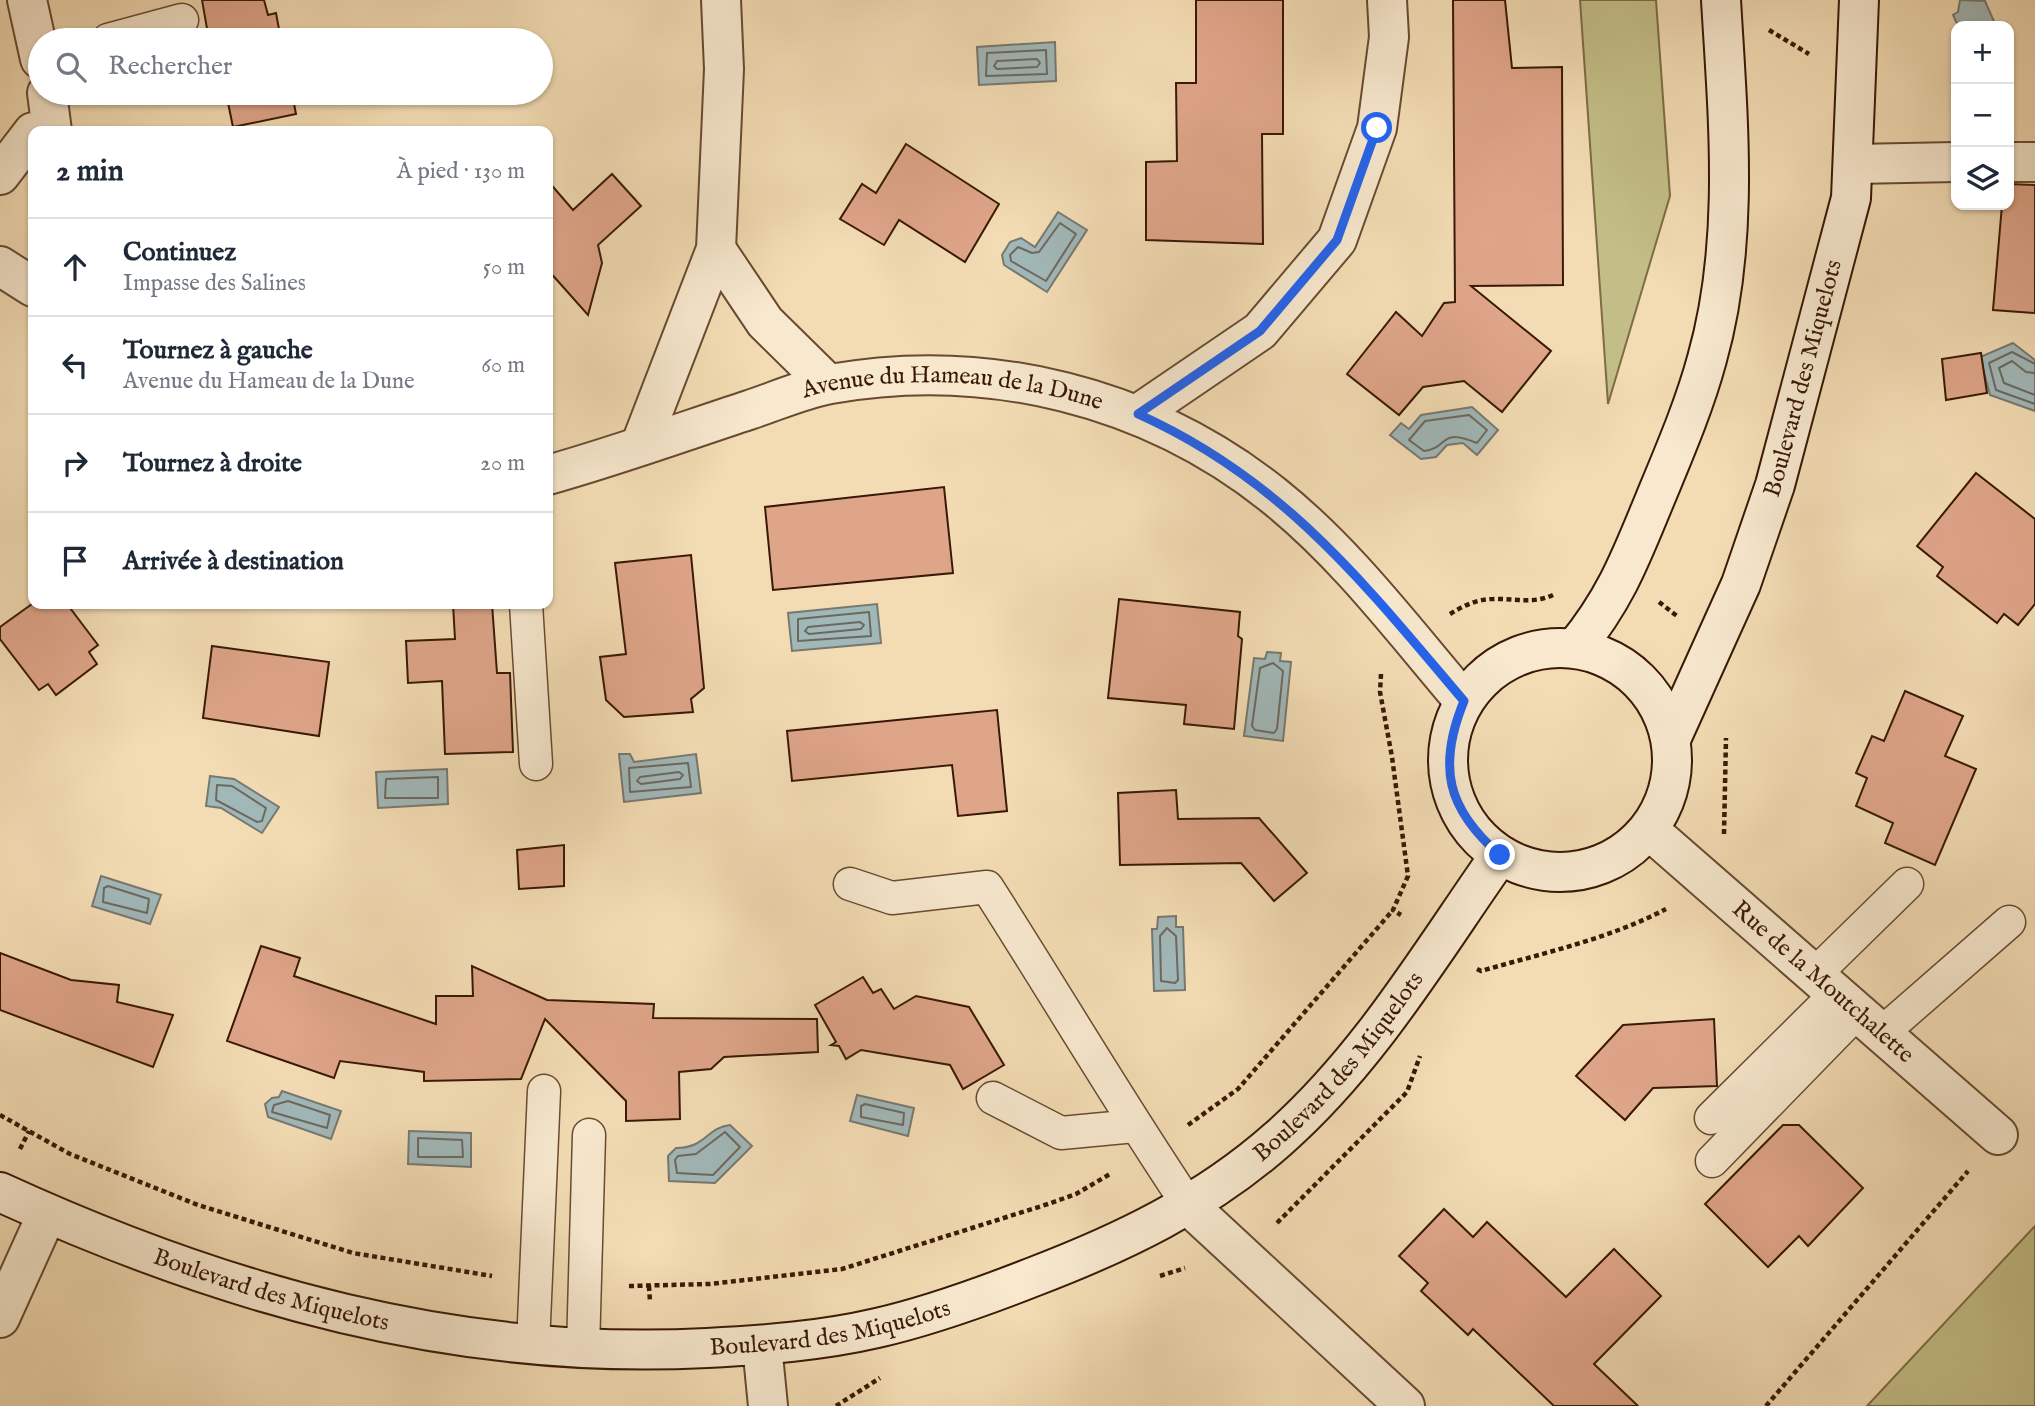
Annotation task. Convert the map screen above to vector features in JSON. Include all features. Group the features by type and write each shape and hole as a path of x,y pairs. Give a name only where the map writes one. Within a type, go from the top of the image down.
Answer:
{"main road":[{"path":"27,0 33,28"},
{"path":"639,446 716,249 724,69 721,0"},
{"path":"1138,414 1260,331 1337,240 1377,128 1389,37 1387,0"},
{"name":"Boulevard des Miquelots","path":"1671,739 1741,584 1775,485 1848,211 1854,164 1859,0"},
{"path":"1576,648 1604,612 1621,580 1679,442 1707,359 1716,319 1727,239 1729,194 1721,8"},
{"path":"1854,164 1951,162"},
{"path":"2014,162 2035,162"},
{"path":"716,249 765,322 828,384"},
{"path":"0,266 28,284"},
{"name":"Avenue du Hameau de la Dune","path":"553,473 828,384 901,375 970,377 1034,385 1098,399 1188,437 1274,496 1364,584 1464,701"},
{"path":"1576,648 1609,658 1638,678 1660,706 1671,739 1673,771 1665,802 1648,830 1625,852 1595,866 1563,872 1530,868 1500,855 1474,832 1456,802 1448,768 1450,734 1464,701 1484,677 1511,658 1542,649 1576,648"},
{"name":"Rue de la Moutchalette","path":"1648,830 1998,1135"},
{"name":"Boulevard des Miquelots","path":"0,1192 47,1214 164,1260 325,1311 402,1328 533,1345 653,1350 762,1345 877,1328 941,1309 1094,1254 1189,1206 1278,1140 1344,1073 1379,1029 1500,855"},
{"path":"1189,1206 1405,1406"},
{"path":"0,1318 47,1214"},
{"path":"762,1345 768,1406"}],"lane":[{"path":"152,28 182,20"},
{"path":"526,609 536,764"},
{"path":"850,884 892,898 987,887 1143,1138 1189,1206"},
{"path":"1712,1161 1848,1003 1907,884"},
{"path":"1711,1118 1848,1003 2009,922"},
{"path":"533,1345 544,1091"},
{"path":"993,1098 1062,1133 1143,1138"},
{"path":"583,1349 589,1135"}],"path":[{"path":"1721,8 1775,32 1824,62 1857,65"},
{"path":"1621,580 1667,607 1696,633 1715,641"},
{"path":"583,1286 710,1284 842,1269 1066,1197 1143,1138 1238,1089 1393,910"},
{"path":"0,1115 107,1170 250,1221 354,1253 534,1282"},
{"path":"1766,1406 1998,1135"}],"shaded area":[{"path":"1580,0 1656,0 1670,196 1608,404"},
{"path":"2035,1226 2035,1406 1867,1406"}],"water":[{"path":"1960,0 1985,1 1994,21 1956,21 1953,15 1958,12"},
{"path":"1055,42 1056,81 979,85 977,47"},
{"path":"1058,212 1087,230 1047,292 1004,265 1002,255 1010,242 1021,238 1035,247"},
{"path":"2013,343 2035,360 2035,411 1990,395 1980,357"},
{"path":"1472,407 1498,430 1477,455 1463,443 1447,445 1436,457 1421,459 1390,435 1401,423 1409,429 1421,415"},
{"path":"877,604 881,643 792,651 788,613"},
{"path":"1267,652 1281,653 1280,661 1291,662 1283,741 1244,736 1254,658 1265,659"},
{"path":"619,754 630,754 634,762 696,754 701,793 624,802"},
{"path":"447,769 448,804 378,808 376,772"},
{"path":"210,776 234,779 279,807 262,833 221,808 206,806"},
{"path":"101,876 161,895 150,924 92,906"},
{"path":"1176,916 1176,927 1183,927 1185,990 1154,991 1152,929 1157,929 1158,917"},
{"path":"282,1091 341,1111 331,1139 268,1117 265,1104 272,1098 279,1097"},
{"path":"857,1095 914,1108 908,1136 850,1121"},
{"path":"730,1125 752,1146 715,1183 669,1181 668,1156 676,1148 694,1145 716,1130"},
{"path":"409,1131 471,1133 471,1167 408,1164"}],"building":[{"path":"202,0 264,0 268,15 276,13 279,28 207,28"},
{"path":"1196,0 1283,0 1283,134 1262,134 1263,244 1146,240 1146,162 1177,161 1176,83 1196,83"},
{"path":"1453,0 1505,0 1512,68 1562,67 1563,285 1471,286 1551,351 1502,412 1464,381 1423,387 1399,415 1347,374 1396,312 1422,336 1444,303 1455,302"},
{"path":"228,105 294,105 296,114 233,126"},
{"path":"906,144 999,204 965,262 899,220 884,245 840,219 862,184 876,193"},
{"path":"612,174 641,206 598,245 602,263 588,315 553,276 553,187 573,210"},
{"path":"2014,184 2035,185 2035,313 1993,310 2002,210 2014,210"},
{"path":"1981,353 1987,393 1946,400 1942,359"},
{"path":"1976,473 2035,519 2035,604 2018,625 2004,614 1997,623 1937,576 1943,567 1917,546"},
{"path":"944,487 953,573 773,590 765,507"},
{"path":"691,555 704,688 691,699 693,712 624,717 606,700 600,657 626,654 615,563"},
{"path":"1119,599 1240,612 1238,636 1242,639 1234,729 1184,724 1186,705 1108,698"},
{"path":"28,607 28,609 71,609 98,645 89,652 97,664 56,695 48,684 39,690 0,639 0,627"},
{"path":"453,609 492,609 497,673 510,673 513,752 445,754 442,681 408,683 406,641 455,639"},
{"path":"212,646 329,662 319,736 203,718"},
{"path":"1905,691 1963,716 1945,756 1976,769 1935,865 1885,843 1893,823 1856,806 1867,778 1856,773 1872,736 1884,741"},
{"path":"997,710 1007,811 958,816 952,765 792,781 787,731"},
{"path":"1176,790 1178,819 1259,818 1307,873 1274,901 1241,863 1120,865 1118,793"},
{"path":"564,845 564,886 519,889 517,850"},
{"path":"261,946 300,958 294,976 436,1024 436,996 473,996 472,966 547,1000 654,1004 653,1018 817,1019 818,1052 724,1057 711,1069 679,1072 680,1119 626,1121 626,1101 545,1019 521,1079 424,1081 424,1072 340,1061 334,1078 227,1041"},
{"path":"0,953 71,980 119,985 117,1002 173,1015 153,1067 0,1010"},
{"path":"863,977 873,993 881,989 894,1009 916,996 969,1007 1004,1065 963,1089 950,1065 861,1050 846,1059 839,1046 831,1045 836,1042 815,1005"},
{"path":"1714,1019 1717,1086 1653,1088 1625,1120 1576,1076 1623,1025"},
{"path":"1783,1125 1799,1125 1863,1188 1808,1246 1799,1236 1768,1267 1705,1204"},
{"path":"1444,1209 1473,1237 1487,1222 1566,1297 1614,1249 1661,1296 1594,1364 1638,1406 1554,1406 1473,1329 1468,1335 1421,1291 1428,1283 1399,1256"}],"route":[{"path":"1377,128 1355,197 1337,240 1260,331 1138,414 1188,437 1274,496 1320,538 1364,584 1464,701 1450,734 1448,768 1456,802 1474,832 1500,855"}]}
